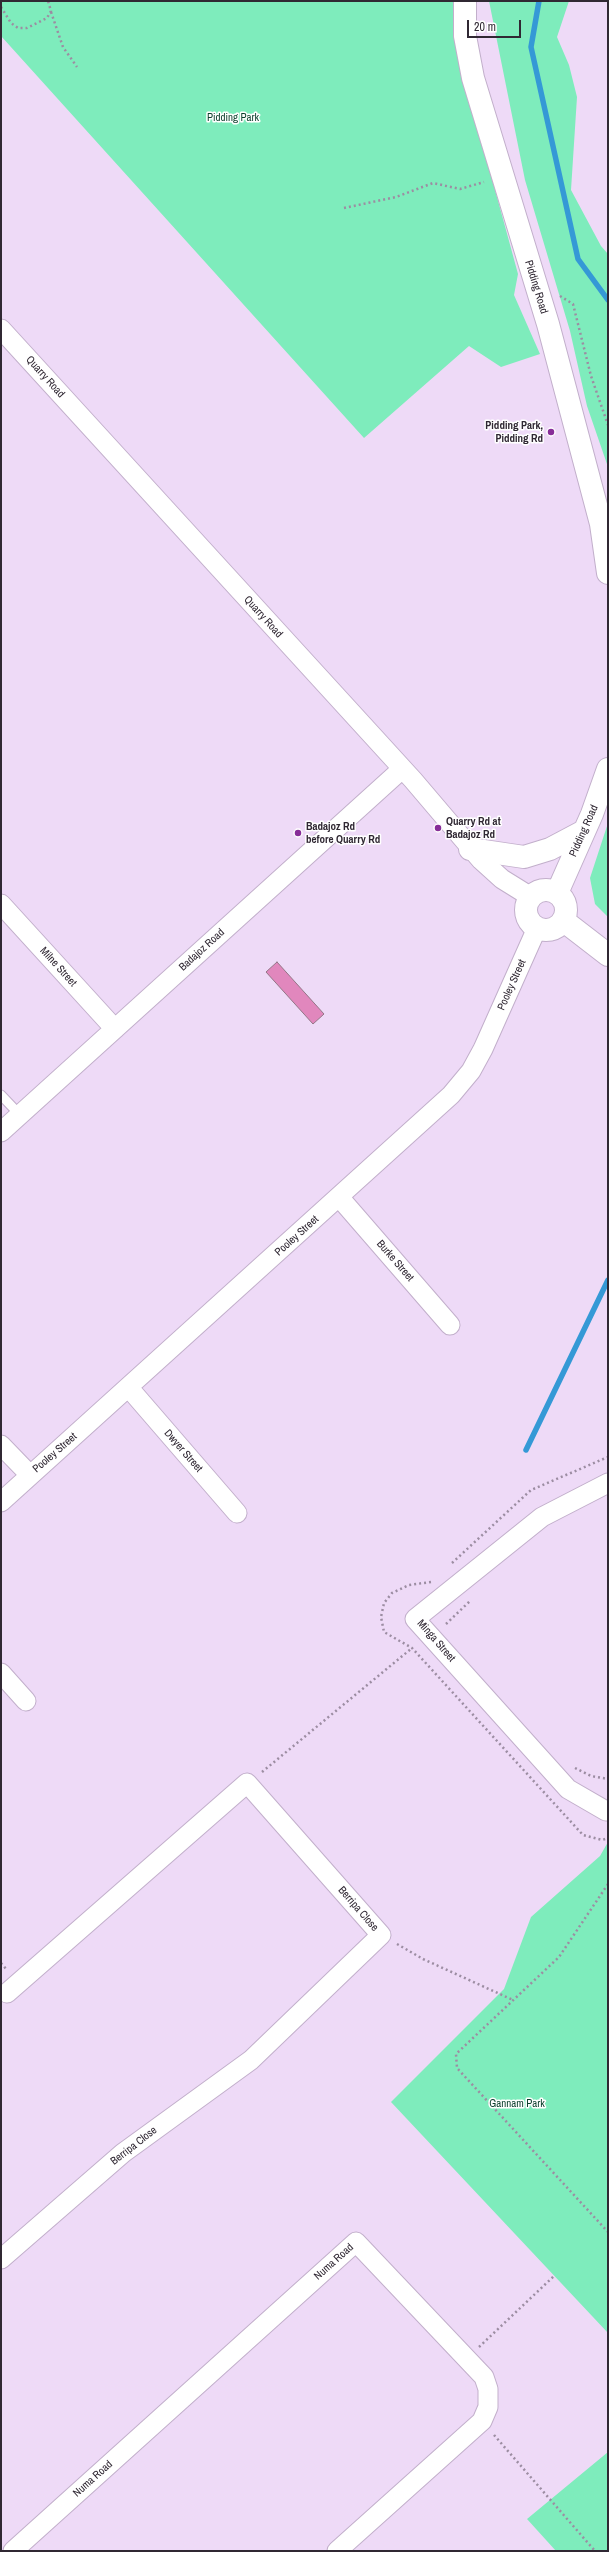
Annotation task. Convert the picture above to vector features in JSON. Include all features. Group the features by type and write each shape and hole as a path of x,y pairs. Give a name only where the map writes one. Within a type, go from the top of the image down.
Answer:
{"street":[{"name":"Pidding Road","path":"465,1 465,36 473,78 548,324 601,524 608,573"},
{"name":"Quarry Road","path":"1,329 402,769 470,848 496,874 531,897"},
{"name":"Badajoz Road","path":"1,1132 402,769"},
{"name":"Pidding Road","path":"557,893 584,831 608,769"},
{"path":"470,848 524,857 550,849 584,831"},
{"path":"540,891 557,893 566,905 564,921 555,929 542,930 536,928 527,918 526,910 531,897 540,891"},
{"name":"Milne Street","path":"1,904 115,1029"},
{"path":"564,921 608,955"},
{"name":"Pooley Street","path":"1,1502 129,1388 451,1095 471,1071 483,1049 536,928"},
{"name":"Burke Street","path":"339,1197 450,1325"},
{"name":"Dwyer Street","path":"129,1388 236,1513"},
{"path":"1,1444 30,1475"},
{"name":"Minga Street","path":"606,1810 568,1789 415,1619 542,1517 608,1483"},
{"path":"1,1673 26,1701"},
{"path":"7,1993 247,1783"},
{"name":"Berripa Close","path":"1,2258 123,2153 251,2060 381,1935 247,1783"},
{"name":"Numa Road","path":"12,2551 356,2242 484,2377 488,2389 488,2407 482,2421"},
{"path":"337,2551 482,2421"}],"lane":[{"path":"1,1095 20,1115"}],"path":[{"path":"48,1 63,47 77,67"},
{"path":"1,7 11,23 18,28 27,28 47,18 50,11"},
{"path":"344,208 396,197 433,183"},
{"path":"450,1566 531,1490 608,1457"},
{"path":"438,1577 432,1582 409,1585 392,1592 384,1603 381,1617 384,1632 412,1648 583,1835 602,1840 608,1838"},
{"path":"445,1623 450,1629"},
{"path":"247,1783 412,1648"},
{"path":"569,1762 574,1768 591,1776 608,1779"},
{"path":"608,1884 559,1957 456,2054 457,2068 608,2232"},
{"path":"381,1935 423,1959 513,2000"},
{"path":"467,2359 554,2276"},
{"path":"482,2421 595,2551"}],"green space":[{"name":"Pidding Park","path":"1,1 456,1 485,153 518,274 514,295 540,354 501,367 469,346 364,438 1,36"},
{"path":"489,1 569,1 557,37 569,65 577,97 571,190 601,246 608,254 608,467 587,406 570,331 525,180"},
{"path":"608,823 608,917 595,904 590,878"},
{"name":"Gannam Park","path":"608,1842 608,2333 391,2102 504,1989 531,1917 600,1856"},
{"path":"608,2452 608,2551 556,2551 527,2519"}],"building":[{"path":"277,962 324,1014 313,1024 266,972"}],"waterway":[{"path":"539,1 531,47 578,259 608,300"},
{"path":"526,1450 608,1280"}],"place":[{"name":"Pidding Park, Pidding Rd","path":"551,432"},
{"name":"Quarry Rd at Badajoz Rd","path":"438,828"},
{"name":"Badajoz Rd before Quarry Rd","path":"298,833"}]}
